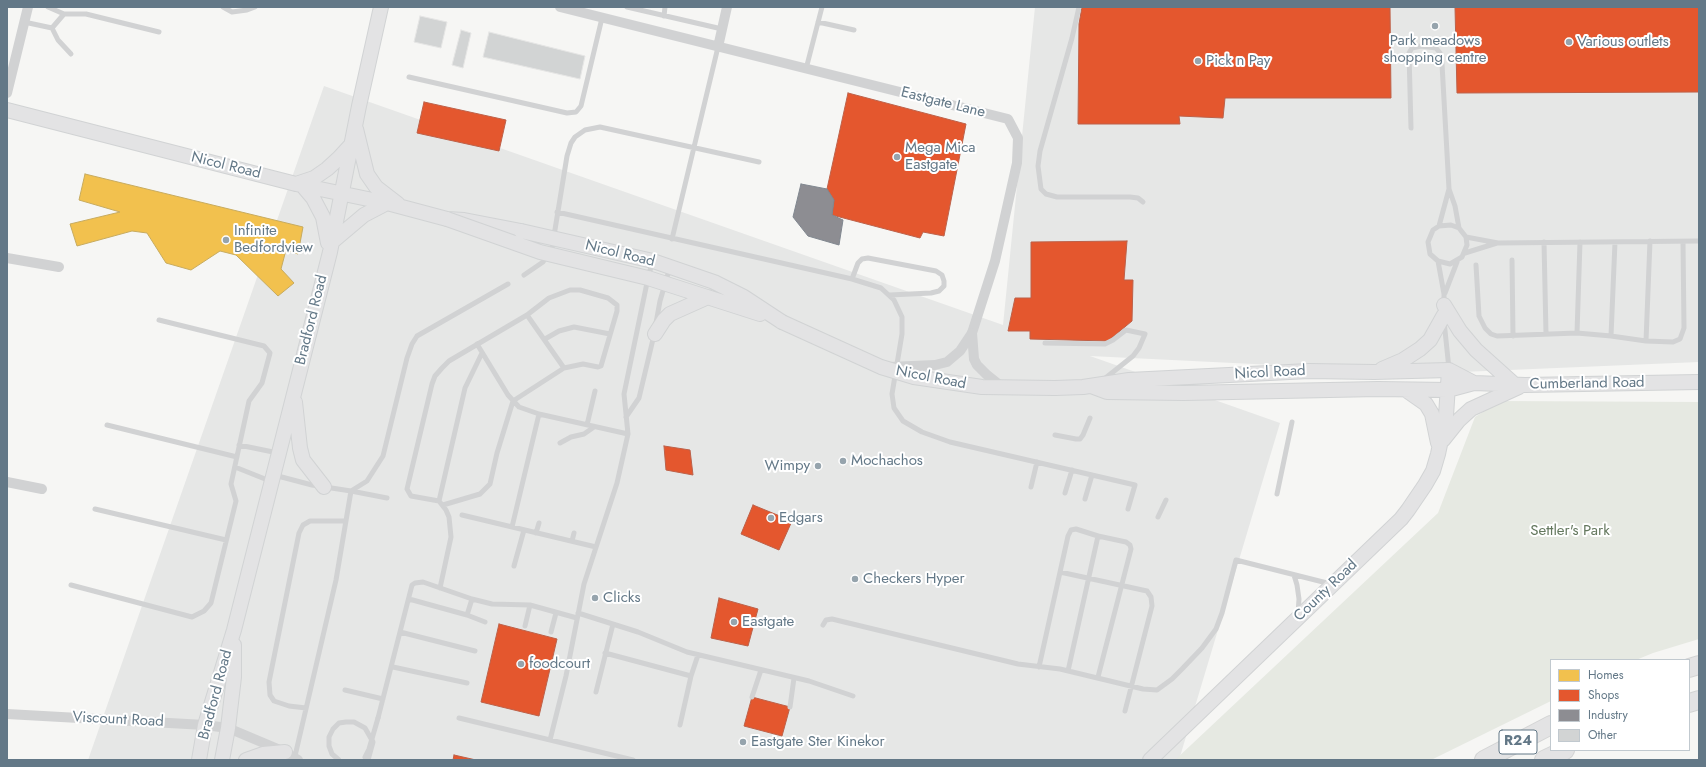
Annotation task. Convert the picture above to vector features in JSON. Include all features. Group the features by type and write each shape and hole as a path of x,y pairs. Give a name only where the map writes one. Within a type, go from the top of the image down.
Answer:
{"highway":[{"name":"R24","path":"1484,760 1550,726"},
{"name":"R24","path":"1544,760 1563,751"}],"main road":[{"name":"Bradford Road","path":"199,760 205,725 234,630 331,247 355,125 381,7"},
{"name":"Nicol Road","path":"7,110 299,185 387,203 447,219 540,252 648,278 782,322 881,367 914,377 975,386 1002,388 1055,388 1094,385 1129,380 1269,372 1449,370"},
{"path":"355,125 367,174 376,187 402,207"},
{"path":"352,143 327,169 314,178 299,185 313,198 323,217 331,247 364,215 387,203"},
{"name":"Nicol Road","path":"447,219 464,220 521,231 653,261 714,282 744,297 782,322"},
{"path":"655,334 670,314 708,297"},
{"path":"1374,372 1403,360 1416,352 1430,340 1444,305"},
{"path":"1440,446 1458,420 1471,408 1520,385 1476,350 1460,331 1444,305"},
{"name":"Cumberland Road","path":"1449,370 1474,383"},
{"name":"County Road","path":"1150,760 1401,519 1408,510 1433,471 1446,416 1449,370"},
{"name":"Cumberland Road","path":"1448,390 1474,383 1520,385 1699,382"},
{"name":"Nicol Road","path":"1094,385 1107,392 1184,393 1307,390 1448,390"},
{"path":"1406,390 1426,404 1432,414 1440,446"},
{"path":"294,391 300,448 303,460 324,487"},
{"name":"Bradford Road","path":"222,760 228,728 234,677 234,630"},
{"path":"246,760 263,754 293,756"}],"street":[{"path":"7,93 28,7"},
{"name":"Eastgate Lane","path":"560,7 1008,120 1018,138 1017,163 995,261 972,332 960,351 947,362 935,365 881,367"},
{"path":"718,47 727,7"},
{"path":"7,258 59,267"},
{"path":"972,332 974,359 977,365 987,376 1002,388"},
{"path":"7,482 42,489"},
{"name":"Viscount Road","path":"7,714 205,725 228,728 293,756"}],"lane":[{"path":"48,7 64,14 86,14 159,32"},
{"path":"223,7 232,12 247,10 255,7"},
{"path":"627,7 722,29"},
{"path":"664,16 665,7"},
{"path":"806,69 822,7"},
{"path":"1079,7 1072,38 1040,151 1038,166 1041,189 1050,196 1130,197 1138,198 1144,202"},
{"path":"52,28 64,14"},
{"path":"409,77 567,113 576,112 581,106 602,18"},
{"path":"24,22 52,28"},
{"path":"818,22 854,30"},
{"path":"52,28 56,37 71,54"},
{"path":"1412,128 1409,53 1412,48 1421,46 1436,48 1440,53 1449,189 1455,206 1459,228 1466,237 1467,245 1465,253"},
{"path":"672,239 718,47"},
{"path":"524,275 538,267 548,256 553,242 557,212 571,144 575,137 585,130 600,127 760,162"},
{"path":"1439,226 1449,189"},
{"path":"557,212 852,279 881,288 890,295 898,306 902,324 892,394 894,408 902,421 922,432 950,442 1135,485 1128,509"},
{"path":"1459,228 1451,225 1439,226 1433,230 1428,242 1430,254 1438,262 1450,264 1456,262 1465,253 1498,243"},
{"path":"1466,237 1498,243 1699,241"},
{"path":"1646,341 1650,241"},
{"path":"1544,242 1546,334"},
{"path":"1577,333 1580,242"},
{"path":"1611,336 1615,242"},
{"path":"1476,265 1479,316 1485,328 1491,334 1497,336 1513,336 1577,333 1646,341 1673,342 1680,339 1684,328 1683,242"},
{"path":"852,279 858,263 862,259 868,258 936,272 942,275 944,281 944,286 939,291 931,293 890,295"},
{"path":"1512,260 1513,336"},
{"path":"550,740 566,676 584,584 617,483 628,434 624,394 648,278 653,261"},
{"path":"1438,262 1444,305 1449,370"},
{"path":"1444,305 1456,262"},
{"path":"626,417 639,398 655,334 664,284 670,267"},
{"path":"293,756 306,708 336,580 352,491 367,481 383,456 407,358 412,344 418,336 508,284"},
{"path":"570,290 580,290 608,298 617,305 610,334 601,366 598,367 583,364 564,368 513,401 490,484 480,494 441,503 412,496 407,489 409,478 435,376 446,364 527,315 556,294 570,290"},
{"path":"527,315 564,368"},
{"path":"71,585 192,618 211,603 236,500 231,484 249,401 262,383 270,353 264,346 159,320"},
{"path":"545,339 559,331 574,327 610,334"},
{"path":"1045,343 1105,344 1126,330 1145,334 1134,356 1094,385"},
{"path":"477,344 513,401 524,409 539,414 628,434"},
{"path":"440,588 451,537 448,517 441,503 465,388 482,353"},
{"path":"587,425 594,391"},
{"path":"512,527 539,414"},
{"path":"1055,435 1076,439 1080,438 1083,435 1090,418"},
{"path":"1277,494 1292,422"},
{"path":"107,425 237,457"},
{"path":"560,443 567,438 584,434 594,426"},
{"path":"239,445 278,453"},
{"path":"1031,487 1037,462"},
{"path":"235,467 272,478 387,498"},
{"path":"1065,493 1072,470"},
{"path":"1085,498 1092,475"},
{"path":"1158,518 1166,500"},
{"path":"95,509 226,540"},
{"path":"462,516 596,547"},
{"path":"306,708 289,706 274,701 270,695 270,682 299,533 303,525 310,521 346,521"},
{"path":"536,533 539,523"},
{"path":"514,566 524,530"},
{"path":"1039,667 1068,536 1071,530 1076,530 1126,542 1130,545 1131,549 1098,677"},
{"path":"572,541 574,533"},
{"path":"1068,671 1098,536"},
{"path":"823,625 826,620 832,619 1018,664 1068,671 1132,686 1157,690 1206,644 1216,629 1222,613 1236,560 1332,584"},
{"path":"1060,572 1147,591 1152,597 1152,606 1125,711"},
{"path":"1294,575 1298,585 1298,617"},
{"path":"365,759 370,749 393,667 412,585 415,583 423,582 472,599 492,604 530,605 613,624 698,655 794,678 842,691 853,696"},
{"path":"467,614 472,599"},
{"path":"409,600 467,614 485,622"},
{"path":"525,626 530,605"},
{"path":"551,632 556,612"},
{"path":"596,692 613,624"},
{"path":"400,632 475,651"},
{"path":"605,653 691,676"},
{"path":"680,725 691,676 698,655"},
{"path":"393,667 468,682"},
{"path":"752,697 762,670"},
{"path":"790,707 794,678"},
{"path":"345,690 383,699"},
{"path":"459,718 633,760"},
{"path":"339,760 332,754 329,746 329,737 333,729 339,723 346,722 354,722 365,728 373,742 365,759"}],"shaded area":[{"path":"1035,7 1699,7 1699,362 1438,373 1090,356 1280,423 1179,760 88,760 324,86 1003,325"}],"green space":[{"name":"Settler's Park","path":"1500,401 1699,402 1699,639 1638,659 1550,659 1550,701 1431,760 1175,760 1438,513 1475,417"}],"building: Homes":[{"name":"Infinite Bedfordview","path":"85,174 303,227 298,254 286,250 281,269 294,283 278,296 236,255 220,251 191,270 166,263 147,233 132,231 77,246 70,224 120,212 79,200"}],"building: Shops":[{"path":"1082,7 1390,7 1391,98 1225,98 1223,118 1179,116 1180,124 1078,124 1079,24"},
{"path":"1455,7 1699,7 1699,92 1457,93"},
{"name":"Mega Mica Eastgate","path":"848,93 966,124 944,236 923,232 920,238 832,215 834,200 827,189"},
{"path":"424,102 506,120 499,151 417,133"},
{"path":"1127,241 1124,280 1133,280 1132,321 1108,341 1030,339 1030,331 1008,331 1015,298 1031,298 1031,242"},
{"path":"664,446 690,450 693,475 666,470"},
{"path":"753,505 792,521 779,550 741,534"},
{"path":"719,598 758,609 748,646 711,638"},
{"name":"foodcourt","path":"499,624 557,639 539,716 481,702"},
{"path":"752,697 790,707 782,736 744,726"},
{"path":"454,755 476,760 453,760"}],"building: Industry":[{"path":"801,184 827,189 834,200 832,215 843,220 839,245 808,236 793,217"}],"building: Other":[{"path":"420,16 447,22 441,48 414,42"},
{"path":"461,30 471,33 463,68 452,65"},
{"path":"489,32 585,56 580,79 483,57"}],"place":[{"name":"Park meadows shopping centre","path":"1435,26"},
{"name":"Various outlets","path":"1569,42"},
{"name":"Pick n Pay","path":"1198,61"},
{"name":"Mega Mica Eastgate","path":"897,157"},
{"name":"Infinite Bedfordview","path":"226,240"},
{"name":"Mochachos","path":"843,461"},
{"name":"Wimpy","path":"818,466"},
{"name":"Edgars","path":"771,518"},
{"name":"Checkers Hyper","path":"855,579"},
{"name":"Clicks","path":"595,598"},
{"name":"Eastgate","path":"734,622"},
{"name":"foodcourt","path":"521,664"},
{"name":"Eastgate Ster Kinekor","path":"743,742"}]}
